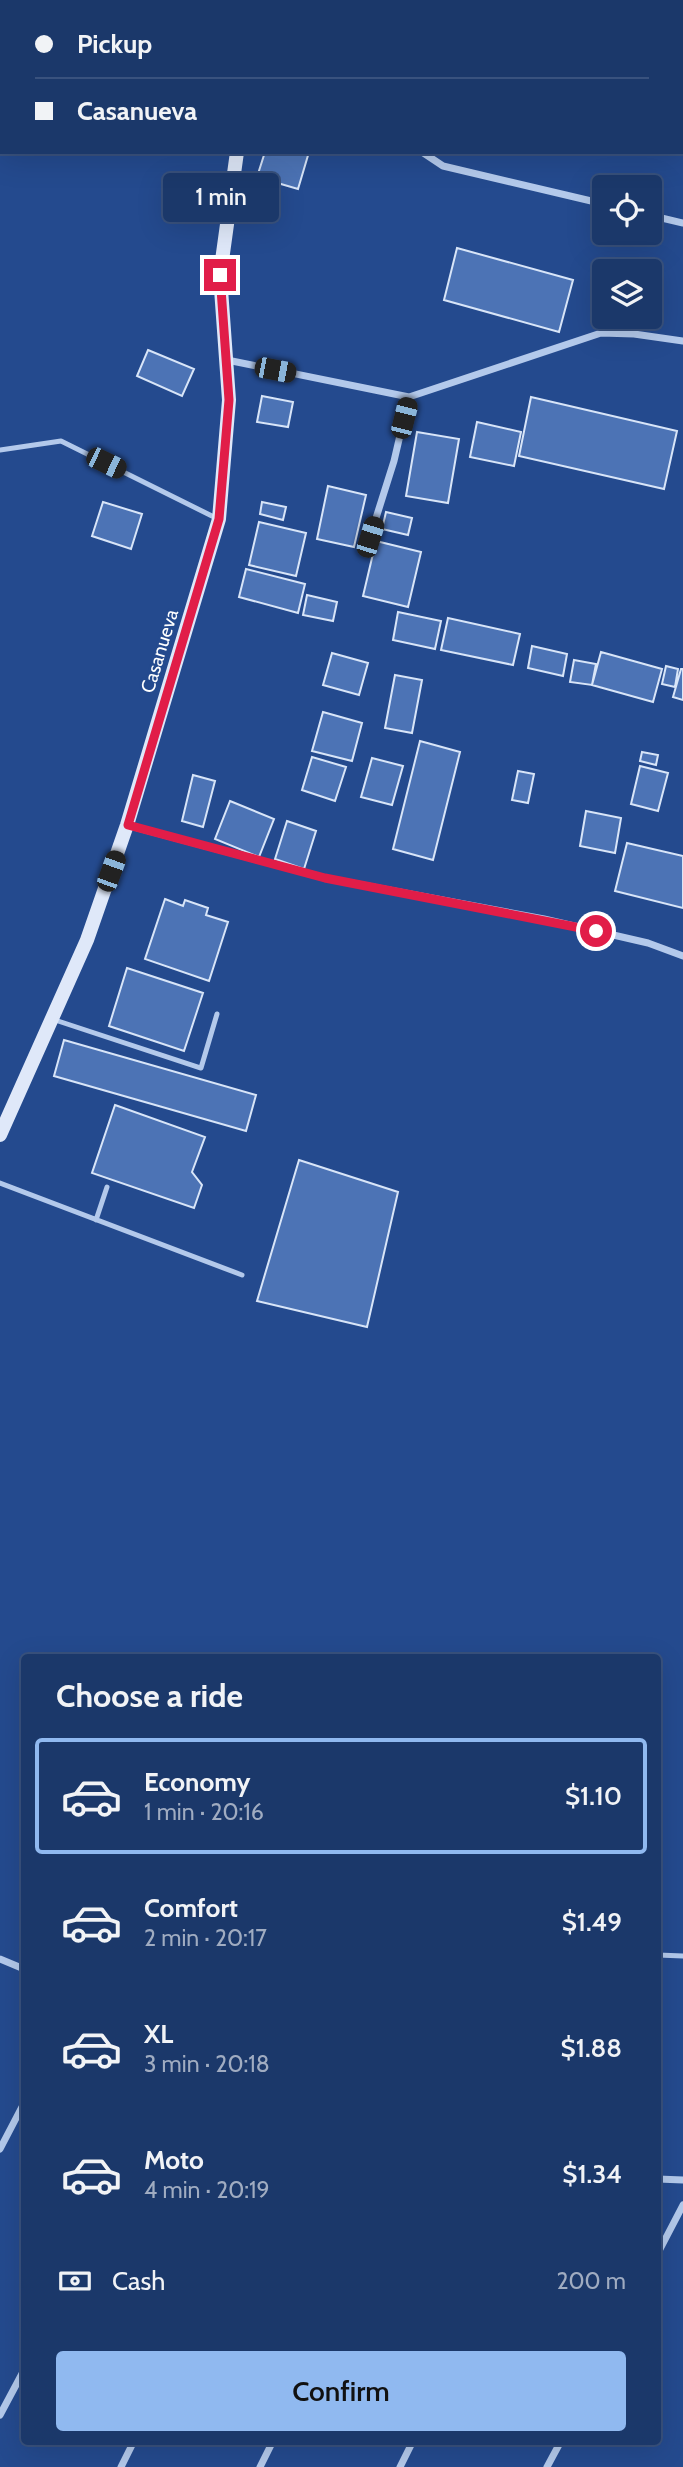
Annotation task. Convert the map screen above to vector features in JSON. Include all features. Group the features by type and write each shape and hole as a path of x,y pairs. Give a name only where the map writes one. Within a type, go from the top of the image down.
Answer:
{"street":[{"name":"Casanueva","path":"0,1135 87,940 128,825 219,519 229,400 220,275 237,154"},
{"path":"425,154 443,166 592,201"},
{"path":"662,218 683,223"},
{"path":"226,360 409,397 601,333 634,334 683,341"},
{"path":"370,537 394,461 409,397"},
{"path":"128,825 325,878 544,919 648,943 683,956"},
{"path":"0,1959 21,1968"},
{"path":"0,2149 21,2109"},
{"path":"661,2179 683,2180"},
{"path":"661,2247 683,2205"},
{"path":"0,2415 21,2376"},
{"path":"121,2467 132,2445"},
{"path":"260,2467 271,2445"},
{"path":"400,2467 411,2445"},
{"path":"547,2467 559,2445"}],"lane":[{"path":"0,450 61,441 219,519"},
{"path":"52,1019 201,1068 217,1014"},
{"path":"0,1183 242,1275"},
{"path":"96,1220 107,1187"},
{"path":"661,1955 683,1956"}],"building":[{"path":"264,154 308,154 298,189 257,177"},
{"path":"457,248 573,280 559,332 444,300"},
{"path":"148,350 194,369 182,396 137,376"},
{"path":"262,396 293,402 288,427 257,422"},
{"path":"531,397 677,431 664,489 519,456"},
{"path":"477,422 521,432 514,466 470,457"},
{"path":"417,432 459,439 448,503 406,496"},
{"path":"328,486 366,495 354,547 317,539"},
{"path":"103,502 142,514 131,549 92,536"},
{"path":"262,502 286,507 283,520 260,514"},
{"path":"386,512 412,518 408,535 382,529"},
{"path":"259,522 306,533 296,576 249,565"},
{"path":"376,541 421,552 408,607 363,596"},
{"path":"246,569 305,584 298,613 239,597"},
{"path":"307,595 337,602 333,621 303,615"},
{"path":"398,612 441,621 435,649 393,640"},
{"path":"448,618 520,634 513,665 441,650"},
{"path":"532,646 567,654 563,676 528,668"},
{"path":"601,652 662,669 653,702 592,685"},
{"path":"332,653 368,663 359,695 323,685"},
{"path":"574,660 596,664 592,685 570,682"},
{"path":"666,666 678,669 675,687 662,684"},
{"path":"683,669 683,700 673,697"},
{"path":"395,675 422,680 412,733 385,728"},
{"path":"323,712 362,723 352,761 312,751"},
{"path":"420,741 460,752 433,860 393,849"},
{"path":"642,752 658,755 656,765 640,761"},
{"path":"312,757 346,767 335,801 302,790"},
{"path":"372,758 403,766 392,805 361,797"},
{"path":"640,766 668,773 658,811 631,804"},
{"path":"518,771 534,774 528,803 512,800"},
{"path":"193,775 215,781 203,827 182,821"},
{"path":"230,801 274,819 259,857 215,839"},
{"path":"586,811 621,818 615,853 580,846"},
{"path":"287,821 316,831 304,869 275,859"},
{"path":"627,843 683,856 683,908 615,891"},
{"path":"165,899 183,906 185,900 208,908 206,915 228,922 209,981 145,959"},
{"path":"127,968 203,993 184,1051 109,1026"},
{"path":"64,1040 256,1095 246,1131 54,1076"},
{"path":"115,1105 205,1137 192,1172 202,1185 194,1208 92,1173"},
{"path":"299,1160 398,1192 367,1327 257,1301"}],"route":[{"path":"220,275 229,400 219,519 128,825 325,878 596,931"}]}
